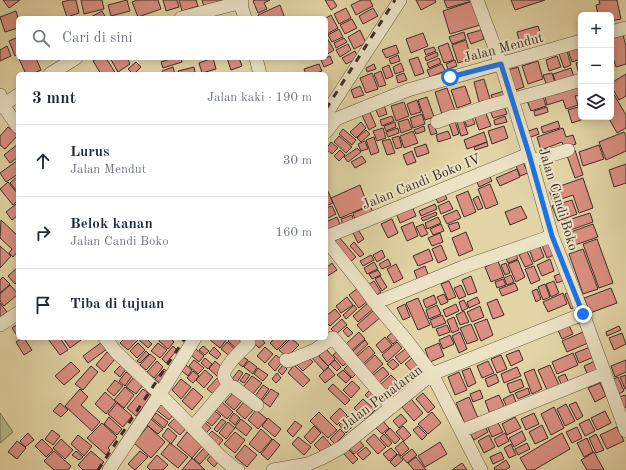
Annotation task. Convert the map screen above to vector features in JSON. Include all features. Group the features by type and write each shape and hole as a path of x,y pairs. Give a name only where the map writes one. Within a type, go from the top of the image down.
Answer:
{"street":[{"path":"330,114 400,0"},
{"name":"Jalan Candi Boko","path":"477,0 501,64 530,157 552,236 606,373 626,431"},
{"path":"188,16 241,1 244,16"},
{"path":"614,31 626,28"},
{"name":"Jalan Mendut","path":"330,114 450,77 578,42"},
{"path":"53,72 73,60"},
{"path":"256,60 260,72"},
{"path":"437,122 453,116 459,116 488,106 578,81"},
{"path":"16,96 1,102 16,124"},
{"name":"Jalan Candi Boko IV","path":"328,238 530,157 568,150"},
{"path":"375,303 463,267 552,236"},
{"path":"328,242 432,374 583,314"},
{"path":"0,325 16,314"},
{"path":"286,360 291,360 315,350 333,338 392,406"},
{"path":"107,340 116,352 160,394 221,457 238,470"},
{"path":"109,470 160,394 194,340"},
{"path":"248,340 249,343 235,357 225,372 224,377 230,386 234,387 257,404"},
{"path":"461,430 606,373"},
{"name":"Jalan Penataran","path":"273,470 308,464 342,447 432,374 481,470"},
{"path":"193,427 225,389 230,386"}],"green space":[{"path":"0,413 13,432 0,443"}],"building":[{"path":"3,0 20,0 9,8"},
{"path":"76,0 79,13 67,16 62,2"},
{"path":"81,0 102,0 104,9 84,14"},
{"path":"127,0 130,11 111,16 108,5"},
{"path":"137,0 158,0 161,9 138,16 132,2"},
{"path":"163,0 177,0 179,7 166,11"},
{"path":"179,0 196,0 198,6 182,11"},
{"path":"202,0 221,0 222,4 205,10"},
{"path":"270,0 264,3 267,9 258,13 253,1"},
{"path":"325,0 333,0 337,6 331,10"},
{"path":"361,0 370,0 373,6 356,15 351,5"},
{"path":"416,0 435,0 436,2 421,10"},
{"path":"444,0 471,0 472,1 447,8"},
{"path":"511,0 545,0 515,10"},
{"path":"599,0 617,0 621,19 614,20 614,12 597,12 596,5 600,4"},
{"path":"473,1 480,25 450,34 443,11"},
{"path":"280,5 284,16 258,16"},
{"path":"346,8 351,18 339,24 334,14"},
{"path":"373,8 378,16 363,24 359,16"},
{"path":"16,11 17,16 16,16 16,29 5,32 0,17"},
{"path":"102,11 105,16 93,16"},
{"path":"331,15 338,28 328,33 328,17"},
{"path":"352,19 357,28 345,34 340,25"},
{"path":"538,26 542,38 525,44 520,44 517,32"},
{"path":"339,29 343,37 332,42 328,35"},
{"path":"360,30 366,43 354,49 348,37"},
{"path":"481,30 484,39 471,44 467,34"},
{"path":"464,32 466,39 452,44 449,37"},
{"path":"423,33 428,46 411,53 406,39"},
{"path":"623,35 626,46 626,64 616,67 614,61 614,38"},
{"path":"16,38 15,56 9,41"},
{"path":"344,38 347,42 336,48 334,43"},
{"path":"328,40 334,50 328,54"},
{"path":"466,40 471,59 458,63 452,45"},
{"path":"448,43 454,60 444,63 438,47"},
{"path":"348,44 351,50 340,57 336,50"},
{"path":"396,45 399,53 386,58 382,50"},
{"path":"7,46 11,56 0,61 0,50"},
{"path":"434,47 436,51 426,55 424,50"},
{"path":"578,47 578,60 572,62 568,50"},
{"path":"355,51 358,58 346,64 342,58"},
{"path":"567,51 571,65 564,68 559,54"},
{"path":"437,52 438,56 426,61 425,57"},
{"path":"398,55 400,61 391,64 389,59"},
{"path":"330,56 333,63 324,67 321,60 328,60 328,57"},
{"path":"557,56 561,67 549,71 546,60"},
{"path":"418,57 424,73 415,76 409,60"},
{"path":"439,58 441,63 429,68 427,63"},
{"path":"19,60 37,60 41,70 36,72 25,72"},
{"path":"107,60 115,72 100,72 93,61"},
{"path":"111,60 128,60 130,64 118,72"},
{"path":"167,60 182,60 182,62 163,68 161,62"},
{"path":"207,60 214,60 216,69 202,72 199,63"},
{"path":"228,60 240,60 242,66 231,70"},
{"path":"455,60 457,66 448,69 446,64"},
{"path":"538,61 543,79 528,84 522,66"},
{"path":"136,62 141,67 136,72 131,72 128,69"},
{"path":"401,63 404,71 395,74 393,67"},
{"path":"319,64 322,71 305,72 304,69"},
{"path":"374,64 376,69 367,72 366,68"},
{"path":"442,64 445,71 430,77 427,70"},
{"path":"389,65 393,76 386,79 382,68"},
{"path":"173,67 174,72 162,72"},
{"path":"194,67 195,72 178,72"},
{"path":"518,67 524,87 513,91 508,70"},
{"path":"571,68 575,80 557,86 553,74"},
{"path":"381,71 386,85 379,87 374,74"},
{"path":"372,73 378,89 366,93 360,78"},
{"path":"404,73 407,80 398,83 396,76"},
{"path":"552,73 556,86 548,89 543,75"},
{"path":"626,74 626,96 619,100 614,91 614,81"},
{"path":"484,79 490,99 479,102 474,82"},
{"path":"578,83 578,96 575,96 578,105 566,109 563,100 547,105 544,93"},
{"path":"360,86 364,95 354,98 351,90"},
{"path":"465,86 471,103 457,108 451,90"},
{"path":"447,88 456,113 443,118 435,92"},
{"path":"504,91 506,100 494,104 491,95"},
{"path":"542,93 546,106 531,111 526,98"},
{"path":"614,95 626,115 626,128 617,133 610,120 614,120"},
{"path":"427,97 434,117 425,120 418,100"},
{"path":"417,100 421,112 411,115 407,104"},
{"path":"404,102 409,116 396,121 391,106"},
{"path":"384,105 387,114 379,117 375,108"},
{"path":"504,106 507,114 493,118 490,110"},
{"path":"547,107 548,112 535,116 534,111"},
{"path":"578,107 578,120 581,120 572,123 568,110"},
{"path":"369,110 376,126 369,130 361,113"},
{"path":"485,111 491,126 479,130 474,115"},
{"path":"422,114 425,124 413,128 410,118"},
{"path":"471,115 475,124 467,127 463,117"},
{"path":"392,116 394,121 382,126 380,120"},
{"path":"505,116 507,122 495,125 494,120"},
{"path":"462,117 468,134 461,136 456,119"},
{"path":"454,118 459,134 453,136 448,120"},
{"path":"408,119 412,129 401,133 398,122"},
{"path":"558,121 560,128 543,133 541,127"},
{"path":"361,122 366,128 356,138 350,132"},
{"path":"395,122 396,127 386,131 384,126"},
{"path":"433,123 437,133 431,135 428,125"},
{"path":"424,126 425,131 416,134 414,130"},
{"path":"504,126 508,138 492,144 488,131"},
{"path":"8,127 16,133 16,137 5,149 0,145 0,136"},
{"path":"383,128 386,138 377,141 373,131"},
{"path":"398,128 399,133 388,137 386,132"},
{"path":"537,128 539,134 528,138 526,132"},
{"path":"563,128 566,137 573,135 576,144 564,148 562,142 541,150 537,137"},
{"path":"343,129 356,140 352,145 339,134"},
{"path":"366,130 370,134 361,142 357,138"},
{"path":"413,131 418,143 404,148 400,136"},
{"path":"448,131 451,138 438,142 436,135"},
{"path":"484,132 487,142 467,149 464,140"},
{"path":"624,132 626,136 626,151 606,160 599,142"},
{"path":"339,136 352,147 346,153 334,142"},
{"path":"399,136 402,147 396,149 392,138"},
{"path":"374,137 379,152 371,155 366,140"},
{"path":"390,139 395,153 387,155 382,141"},
{"path":"365,141 368,149 361,151 358,144"},
{"path":"331,142 338,148 332,154 328,151 328,146"},
{"path":"487,142 488,146 475,150 474,147"},
{"path":"426,144 429,153 417,157 414,148"},
{"path":"599,145 604,159 583,166 579,152"},
{"path":"16,146 16,158 10,163 4,155"},
{"path":"357,148 361,152 348,162 344,157"},
{"path":"340,150 345,155 339,161 334,156"},
{"path":"575,150 583,175 575,178 566,153"},
{"path":"412,151 416,162 407,165 403,155"},
{"path":"362,156 366,162 355,168 351,162"},
{"path":"522,160 528,173 520,176 515,163"},
{"path":"16,161 16,175 6,182 0,173"},
{"path":"626,164 626,183 614,187 609,170"},
{"path":"517,169 520,177 500,186 496,178"},
{"path":"488,173 492,181 479,187 476,179"},
{"path":"16,178 16,190 10,183"},
{"path":"583,178 593,208 579,213 573,195 553,202 549,190"},
{"path":"8,182 16,192 16,202 13,205 0,189"},
{"path":"490,184 498,204 486,209 478,189"},
{"path":"360,185 368,206 340,218 331,198"},
{"path":"468,191 476,212 464,217 456,196"},
{"path":"328,192 333,203 328,205"},
{"path":"444,192 447,199 438,203 435,196"},
{"path":"478,196 483,208 478,210 473,199"},
{"path":"572,200 577,214 558,221 552,206"},
{"path":"449,201 453,209 441,214 438,206"},
{"path":"16,204 16,217 12,220 6,212"},
{"path":"435,204 437,209 421,216 419,211"},
{"path":"332,206 336,214 328,218 328,207"},
{"path":"370,206 373,212 355,220 353,213"},
{"path":"412,206 416,216 400,223 396,213"},
{"path":"521,206 527,218 510,225 505,212"},
{"path":"457,210 461,218 447,224 443,216"},
{"path":"436,212 437,215 423,221 421,218"},
{"path":"590,213 593,222 565,232 562,222"},
{"path":"352,215 354,221 343,226 341,219"},
{"path":"337,217 341,227 328,232 328,221"},
{"path":"438,217 441,223 427,229 425,223"},
{"path":"392,219 398,233 388,238 381,224"},
{"path":"1,220 16,234 16,253 13,257 9,253 12,249 0,238"},
{"path":"413,222 418,236 407,241 401,227"},
{"path":"458,222 460,228 451,232 448,225"},
{"path":"423,224 428,234 421,237 416,227"},
{"path":"441,224 444,231 433,235 430,229"},
{"path":"593,224 598,237 572,246 568,233"},
{"path":"357,228 364,239 358,243 352,231"},
{"path":"466,232 473,250 459,256 452,238"},
{"path":"440,233 443,242 432,246 428,238"},
{"path":"339,237 356,257 349,263 332,242"},
{"path":"597,239 613,283 599,288 583,244"},
{"path":"550,240 556,254 547,258 541,243"},
{"path":"354,242 364,254 360,257 350,246"},
{"path":"539,244 544,257 534,262 529,249"},
{"path":"441,245 447,259 438,263 432,249"},
{"path":"0,246 11,256 0,268"},
{"path":"429,249 433,260 418,266 413,256"},
{"path":"583,249 598,289 583,294 569,254"},
{"path":"382,250 385,257 377,262 373,255"},
{"path":"527,251 533,264 525,267 519,255"},
{"path":"515,252 518,259 508,263 505,256"},
{"path":"371,255 374,260 363,266 360,261"},
{"path":"388,259 391,265 382,269 379,264"},
{"path":"550,259 554,271 542,276 537,265"},
{"path":"518,260 525,277 516,282 508,264"},
{"path":"498,261 504,277 491,282 485,267"},
{"path":"374,262 378,269 367,274 364,268"},
{"path":"332,263 337,270 328,276 328,266"},
{"path":"506,263 510,273 505,275 501,265"},
{"path":"396,264 403,278 394,283 387,269"},
{"path":"425,266 429,277 418,281 414,271"},
{"path":"534,266 540,280 531,284 525,269"},
{"path":"16,269 15,284 8,276"},
{"path":"378,270 381,275 372,279 369,274"},
{"path":"562,273 565,280 557,283 554,276"},
{"path":"511,275 514,282 507,285 504,278"},
{"path":"380,276 387,287 382,291 375,279"},
{"path":"471,276 477,292 468,295 462,280"},
{"path":"3,277 10,284 0,293 0,280"},
{"path":"503,279 506,285 497,288 495,282"},
{"path":"374,281 381,292 375,296 368,285"},
{"path":"449,281 456,297 448,300 441,284"},
{"path":"554,281 559,293 551,297 546,284"},
{"path":"515,283 518,290 502,296 499,289"},
{"path":"545,284 550,297 543,300 538,287"},
{"path":"10,285 16,292 16,296 4,306 0,301 0,294"},
{"path":"461,285 466,296 459,299 454,288"},
{"path":"358,288 368,301 359,308 349,295"},
{"path":"611,288 617,303 590,313 584,298"},
{"path":"537,289 541,299 536,302 532,291"},
{"path":"571,291 577,306 571,309 565,294"},
{"path":"563,293 567,304 548,312 543,302"},
{"path":"444,294 448,302 441,305 437,297"},
{"path":"434,295 437,303 426,308 423,300"},
{"path":"347,297 353,305 341,313 336,306"},
{"path":"477,297 480,303 469,308 467,302"},
{"path":"418,298 430,325 418,330 406,303"},
{"path":"497,299 504,315 493,319 487,303"},
{"path":"464,300 468,308 462,311 459,302"},
{"path":"369,302 374,308 358,322 353,316"},
{"path":"0,303 7,312 0,318"},
{"path":"405,304 410,317 403,320 397,308"},
{"path":"456,304 459,311 446,317 443,310"},
{"path":"354,305 357,309 346,319 343,315"},
{"path":"437,305 441,314 429,319 426,310"},
{"path":"480,306 484,317 472,322 467,312"},
{"path":"335,309 341,316 330,326 328,324 328,314"},
{"path":"374,310 381,317 363,332 357,325"},
{"path":"464,311 469,322 460,325 456,315"},
{"path":"442,315 446,323 433,328 430,320"},
{"path":"454,317 459,330 452,333 447,320"},
{"path":"342,319 347,325 336,334 331,329"},
{"path":"487,319 493,335 481,341 474,324"},
{"path":"568,323 573,334 562,339 557,328"},
{"path":"471,324 478,340 467,344 460,328"},
{"path":"16,325 16,334 12,328"},
{"path":"447,325 450,332 439,336 436,329"},
{"path":"619,326 621,330 607,336 606,332"},
{"path":"347,327 353,333 348,337 343,331"},
{"path":"394,331 400,338 393,344 387,337"},
{"path":"359,332 365,339 351,351 345,345"},
{"path":"460,332 467,349 459,353 452,336"},
{"path":"583,332 588,343 567,352 562,341"},
{"path":"622,333 626,344 614,350 609,338"},
{"path":"450,335 454,344 443,349 439,340"},
{"path":"385,337 392,345 382,353 376,345"},
{"path":"19,340 25,340 32,350 24,355 16,342"},
{"path":"49,340 61,340 68,350 60,355"},
{"path":"64,340 81,340 70,348"},
{"path":"123,340 138,340 128,350 120,343"},
{"path":"139,340 148,340 152,344 148,348"},
{"path":"172,340 174,342 168,349 159,341"},
{"path":"210,340 226,340 220,348"},
{"path":"244,340 246,342 239,351 228,341"},
{"path":"251,340 263,340 265,343 259,348"},
{"path":"273,340 287,340 277,350 270,343"},
{"path":"289,340 293,340 299,345 287,357 279,350"},
{"path":"365,340 368,344 355,356 352,352"},
{"path":"102,342 107,349 88,363 83,356"},
{"path":"227,342 237,351 232,358 221,349"},
{"path":"397,342 402,348 387,362 382,355"},
{"path":"138,343 145,350 137,358 130,351"},
{"path":"158,343 167,350 160,358 151,351"},
{"path":"439,343 444,356 430,362 425,349"},
{"path":"173,346 177,350 166,363 162,359"},
{"path":"203,346 209,351 205,355 199,350"},
{"path":"369,346 375,353 363,364 356,357"},
{"path":"214,347 221,354 217,359 209,353"},
{"path":"265,347 273,354 265,363 257,356"},
{"path":"590,347 594,357 579,363 575,353"},
{"path":"196,349 204,356 199,362 191,355"},
{"path":"326,349 335,359 328,366 319,356"},
{"path":"340,349 350,360 343,366 333,355"},
{"path":"405,349 411,355 401,364 395,357"},
{"path":"519,350 523,360 511,366 506,355"},
{"path":"146,351 149,354 140,363 137,361"},
{"path":"107,352 115,359 104,372 96,365"},
{"path":"316,353 329,367 324,371 311,357"},
{"path":"573,353 578,365 557,374 552,362"},
{"path":"150,354 156,359 146,370 140,365"},
{"path":"240,355 248,360 243,367 235,361"},
{"path":"276,355 283,361 275,371 268,364"},
{"path":"306,355 313,362 303,371 296,364"},
{"path":"375,355 383,364 371,375 363,366"},
{"path":"501,355 507,369 497,373 491,359"},
{"path":"205,358 212,364 208,369 201,363"},
{"path":"412,358 422,369 415,375 405,364"},
{"path":"393,359 399,365 393,370 387,364"},
{"path":"194,360 204,368 198,374 189,366"},
{"path":"335,360 341,367 337,371 330,364"},
{"path":"626,360 626,372 615,377 611,366"},
{"path":"157,361 163,367 154,378 147,372"},
{"path":"215,361 224,369 217,376 209,369"},
{"path":"249,361 257,367 253,374 244,367"},
{"path":"488,361 494,373 482,378 477,366"},
{"path":"595,361 599,371 588,376 584,366"},
{"path":"71,362 80,371 64,385 55,376"},
{"path":"351,362 359,371 352,378 344,369"},
{"path":"121,365 126,369 120,377 114,372"},
{"path":"186,365 192,370 188,376 182,371"},
{"path":"283,365 287,369 282,375 278,371"},
{"path":"294,365 310,380 303,387 288,373"},
{"path":"550,365 559,385 547,390 538,370"},
{"path":"91,366 98,372 83,390 75,384"},
{"path":"328,367 335,375 325,383 319,376"},
{"path":"383,367 389,374 379,383 372,376"},
{"path":"517,367 521,376 504,383 501,374"},
{"path":"258,368 268,375 263,381 254,374"},
{"path":"470,368 476,383 468,387 462,371"},
{"path":"164,369 168,372 159,383 155,379"},
{"path":"534,369 542,389 532,394 524,373"},
{"path":"205,370 213,377 204,388 196,380"},
{"path":"239,370 243,373 237,382 232,379"},
{"path":"343,370 351,378 346,383 337,375"},
{"path":"193,371 199,376 193,383 187,378"},
{"path":"126,372 132,376 125,386 119,381"},
{"path":"459,372 467,390 455,395 448,377"},
{"path":"246,373 250,375 244,383 240,381"},
{"path":"277,373 281,378 276,383 272,379"},
{"path":"496,374 499,382 488,387 485,379"},
{"path":"565,374 569,383 562,386 558,377"},
{"path":"391,375 397,381 385,391 380,385"},
{"path":"626,375 626,389 625,389 620,377"},
{"path":"252,376 262,383 253,394 243,387"},
{"path":"134,377 143,385 136,394 126,387"},
{"path":"218,377 226,384 216,396 207,389"},
{"path":"618,377 624,391 617,395 611,380"},
{"path":"181,379 191,387 181,399 172,390"},
{"path":"521,379 524,387 510,393 507,384"},
{"path":"115,380 123,386 114,396 107,390"},
{"path":"352,381 360,388 351,398 343,390"},
{"path":"600,383 606,396 595,402 588,388"},
{"path":"333,384 350,400 345,405 328,389"},
{"path":"399,384 404,390 395,398 389,392"},
{"path":"263,385 269,389 261,400 255,396"},
{"path":"125,387 134,395 124,408 114,400"},
{"path":"193,388 203,397 192,410 182,401"},
{"path":"372,388 381,396 374,403 365,395"},
{"path":"528,388 530,394 518,399 515,393"},
{"path":"80,389 88,397 81,405 100,422 92,431 65,406"},
{"path":"143,389 152,396 136,416 127,408"},
{"path":"271,389 279,394 270,407 262,401"},
{"path":"480,390 483,398 473,402 470,394"},
{"path":"105,392 116,402 106,414 95,404"},
{"path":"233,393 242,401 234,410 225,402"},
{"path":"423,393 435,407 428,413 416,399"},
{"path":"513,394 517,405 508,409 503,399"},
{"path":"499,395 505,408 490,414 485,401"},
{"path":"625,395 626,407 622,409 617,398"},
{"path":"469,397 478,418 465,424 456,403"},
{"path":"363,399 375,410 366,420 354,408"},
{"path":"411,399 423,413 414,421 402,407"},
{"path":"245,401 254,409 245,419 236,411"},
{"path":"222,402 233,412 227,419 215,409"},
{"path":"576,402 583,416 577,420 569,405"},
{"path":"60,403 68,410 61,417 53,411"},
{"path":"117,403 132,416 123,427 108,414"},
{"path":"161,403 174,414 169,420 155,409"},
{"path":"566,404 575,421 565,426 557,409"},
{"path":"554,407 564,428 551,435 541,414"},
{"path":"340,408 347,415 337,425 330,418"},
{"path":"212,409 221,416 212,426 203,419"},
{"path":"256,410 267,419 258,429 248,420"},
{"path":"605,411 611,423 597,430 591,418"},
{"path":"319,412 337,430 328,438 310,421"},
{"path":"432,412 441,423 428,434 418,424"},
{"path":"156,413 168,422 164,428 152,418"},
{"path":"234,413 240,418 235,425 229,420"},
{"path":"534,413 539,424 526,430 521,419"},
{"path":"401,414 407,421 399,428 393,421"},
{"path":"348,416 355,424 346,433 339,425"},
{"path":"109,417 122,429 117,435 104,424"},
{"path":"176,417 187,427 180,435 168,425"},
{"path":"515,417 521,428 507,435 502,424"},
{"path":"268,418 281,429 275,437 262,426"},
{"path":"151,419 163,429 158,434 147,425"},
{"path":"222,419 226,422 217,432 214,429"},
{"path":"241,419 252,428 246,436 235,427"},
{"path":"589,419 595,431 585,436 579,424"},
{"path":"202,420 211,428 205,434 196,427"},
{"path":"295,421 302,426 293,437 287,431"},
{"path":"383,421 389,428 382,434 376,428"},
{"path":"497,421 503,432 492,437 487,426"},
{"path":"228,422 235,428 226,439 219,433"},
{"path":"102,423 117,437 108,448 110,450 106,455 87,438"},
{"path":"483,423 488,432 474,440 468,430"},
{"path":"542,425 548,438 535,444 529,432"},
{"path":"148,426 165,442 151,458 134,443"},
{"path":"314,426 321,433 311,444 304,437"},
{"path":"403,426 411,435 404,441 396,432"},
{"path":"418,426 427,435 422,440 413,430"},
{"path":"577,427 582,438 572,443 566,432"},
{"path":"617,427 624,441 607,449 600,435"},
{"path":"168,428 177,436 171,444 162,436"},
{"path":"390,428 400,439 395,444 385,433"},
{"path":"261,429 272,439 260,453 249,444"},
{"path":"340,429 345,434 335,444 330,439"},
{"path":"52,430 60,436 53,445 45,439"},
{"path":"212,431 223,440 218,446 207,436"},
{"path":"522,431 526,440 514,447 509,438"},
{"path":"187,432 203,445 192,458 177,445"},
{"path":"235,432 245,440 235,453 224,444"},
{"path":"28,433 34,440 25,447 20,441"},
{"path":"505,433 509,441 498,447 494,439"},
{"path":"562,433 570,449 534,470 527,470 520,458"},
{"path":"374,434 386,447 378,454 366,441"},
{"path":"384,434 392,443 388,447 380,438"},
{"path":"596,434 604,450 596,453 589,438"},
{"path":"78,435 92,446 84,456 71,444"},
{"path":"489,435 495,447 484,453 478,441"},
{"path":"323,436 331,445 323,454 314,445"},
{"path":"298,437 311,447 304,455 292,444"},
{"path":"587,438 593,452 584,457 577,443"},
{"path":"42,439 53,450 46,457 35,446"},
{"path":"61,439 73,450 65,459 53,448"},
{"path":"273,439 280,445 268,460 261,454"},
{"path":"358,439 364,446 354,454 349,448"},
{"path":"17,441 26,448 17,459 8,452"},
{"path":"403,441 409,449 401,456 395,448"},
{"path":"440,442 447,454 425,467 418,456"},
{"path":"170,443 188,457 178,468 161,454"},
{"path":"527,443 530,449 518,455 515,449"},
{"path":"511,444 516,455 509,458 504,448"},
{"path":"245,445 257,455 247,467 235,457"},
{"path":"366,447 371,453 363,460 357,454"},
{"path":"204,448 210,453 200,464 194,459"},
{"path":"391,448 397,454 389,461 383,454"},
{"path":"348,449 358,459 353,464 343,453"},
{"path":"412,449 417,455 407,463 402,457"},
{"path":"54,451 71,466 68,470 54,470 44,461"},
{"path":"76,451 83,457 79,460 72,455"},
{"path":"91,451 104,462 97,470 83,470 78,465"},
{"path":"140,451 148,457 135,470 128,464"},
{"path":"501,452 504,459 493,464 490,457"},
{"path":"594,452 604,470 587,470 581,460"},
{"path":"212,454 219,461 214,467 207,460"},
{"path":"398,454 403,460 395,467 390,462"},
{"path":"157,455 168,465 163,470 150,470 147,467"},
{"path":"416,457 426,470 414,470 408,463"},
{"path":"192,458 205,470 182,470"},
{"path":"506,460 510,467 506,470 495,470 494,468"},
{"path":"462,463 467,470 452,470"}],"railway":[{"path":"328,106 395,0"},
{"path":"98,470 184,340"}],"route":[{"path":"450,77 501,64 529,154 552,236 583,314"}]}
